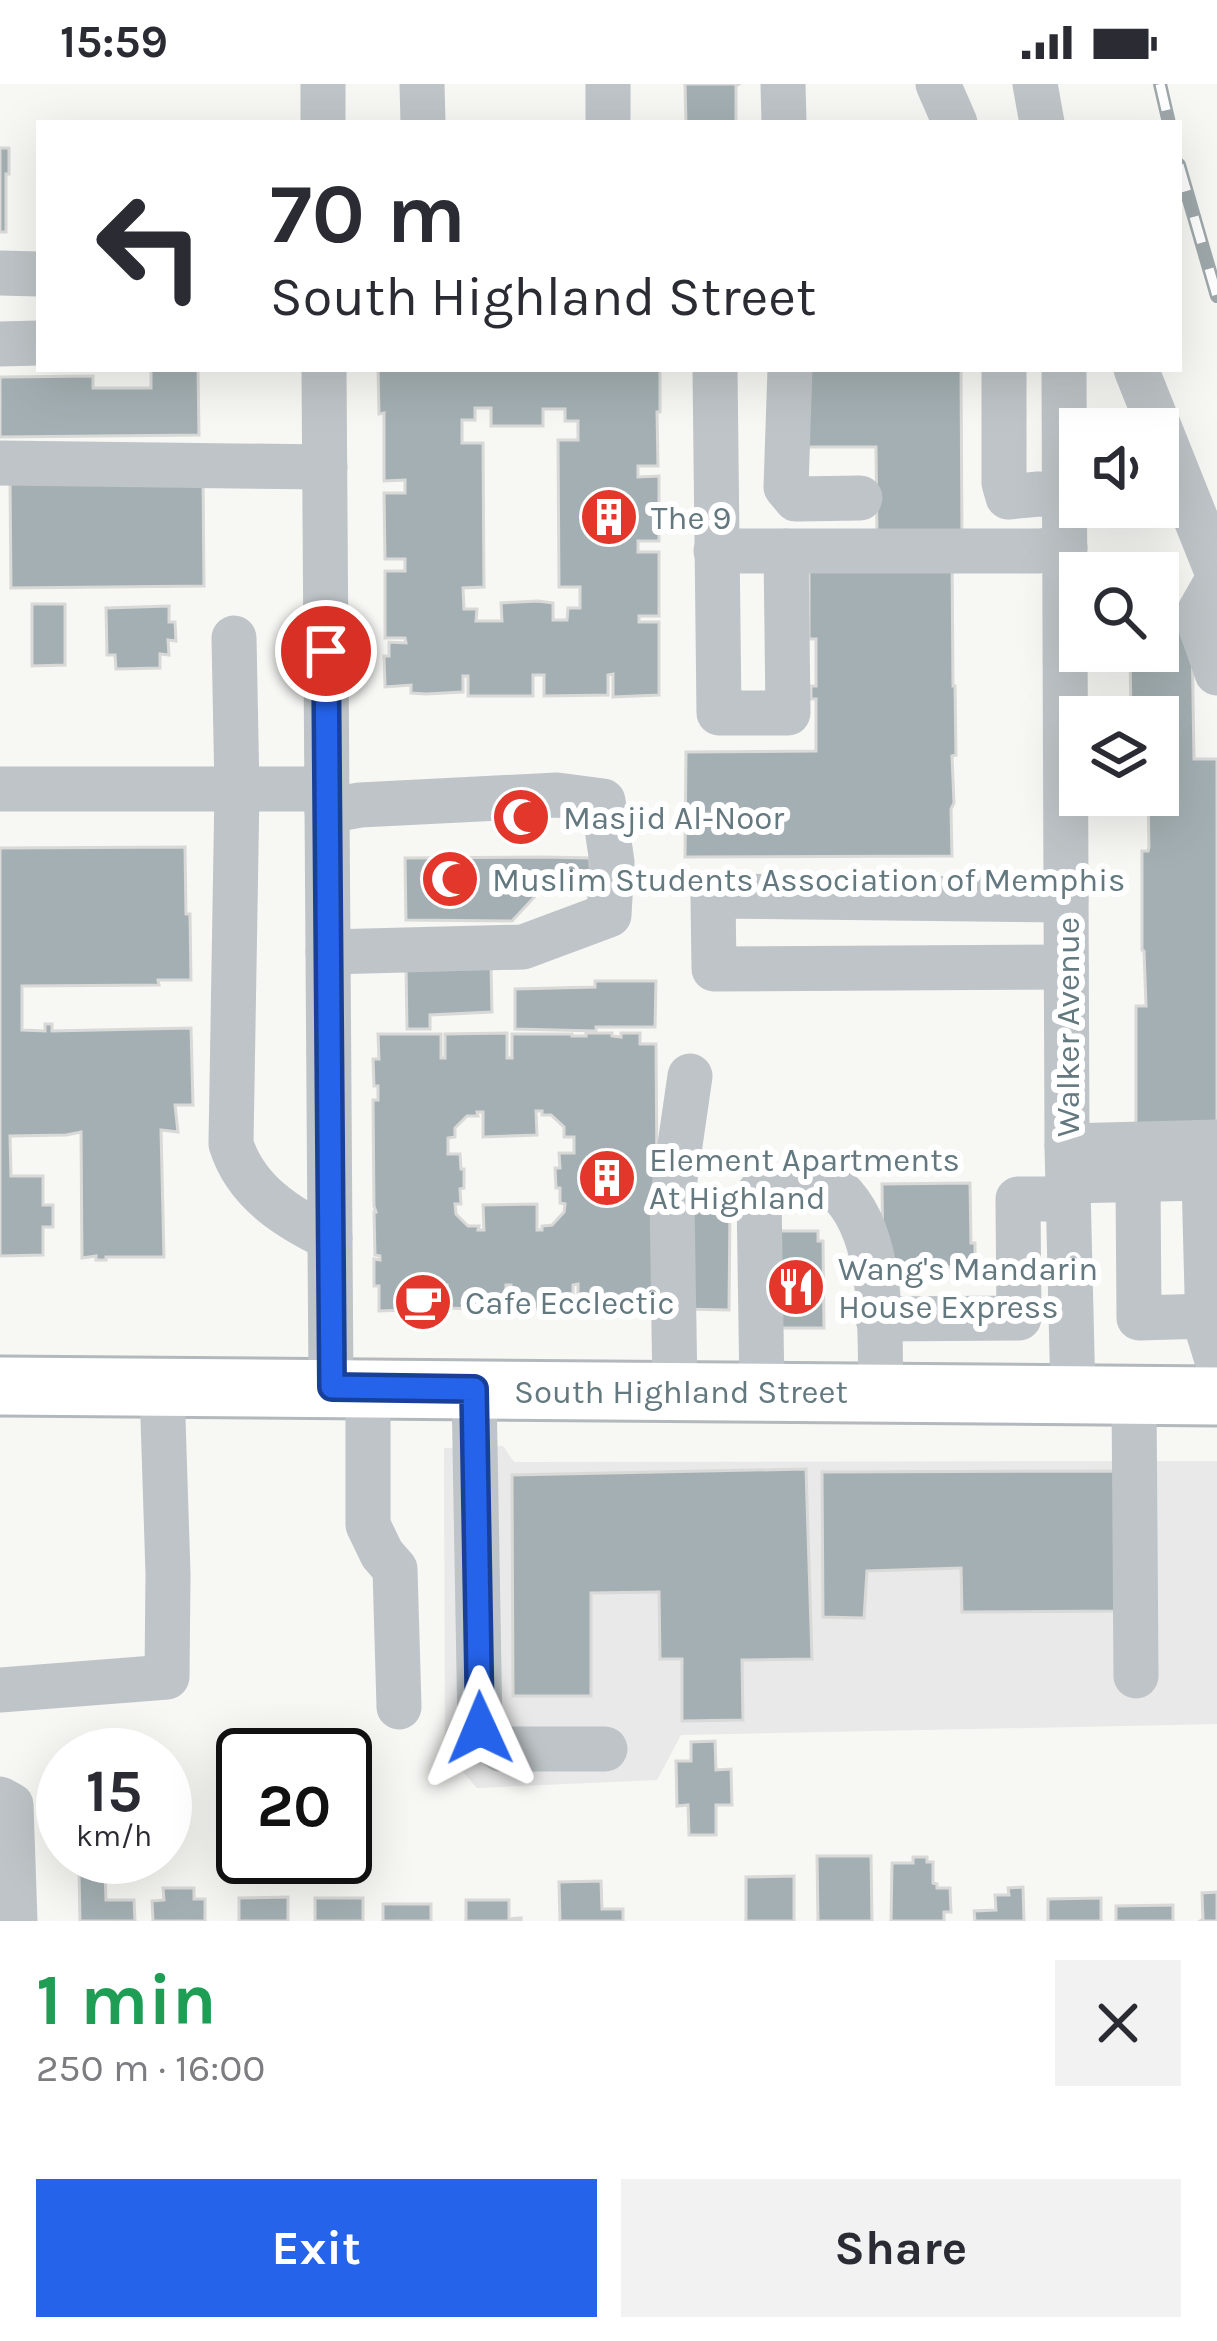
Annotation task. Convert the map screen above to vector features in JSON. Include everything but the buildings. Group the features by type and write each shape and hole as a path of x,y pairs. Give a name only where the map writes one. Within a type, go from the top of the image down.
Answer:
{"main road":[{"name":"South Highland Street","path":"0,1386 1217,1396"}],"street":[{"path":"323,84 323,120"},
{"path":"422,84 423,120"},
{"path":"608,84 608,120"},
{"path":"783,84 784,120"},
{"path":"938,84 954,120"},
{"path":"1034,84 1041,120"},
{"path":"0,273 36,274"},
{"path":"0,344 36,344"},
{"path":"324,372 331,1238 368,1525 395,1569 399,1707"},
{"path":"715,372 719,713 788,713 793,551"},
{"path":"790,372 786,488 796,499 860,498"},
{"path":"1004,372 1008,497 1059,495"},
{"name":"Walker Avenue","path":"1064,372 1064,408"},
{"path":"1137,372 1217,577 1197,616 1217,673"},
{"path":"0,464 325,467"},
{"name":"Walker Avenue","path":"1064,528 1073,1396"},
{"path":"716,551 1064,548"},
{"path":"234,638 237,790 231,1144 239,1168 288,1218 331,1238"},
{"path":"0,789 237,790 359,806 557,795 603,801 613,862 609,915 523,947 328,952"},
{"path":"1066,900 713,896 714,969 1066,968"},
{"path":"674,1392 672,1200 690,1076"},
{"path":"878,1319 1019,1318 1018,1199 1068,1175 1217,1142"},
{"path":"1068,1175 1204,1178 1208,1331 1217,1360"},
{"path":"1138,1180 1139,1318 1208,1316"},
{"path":"762,1392 759,1193 836,1189 852,1202 863,1223 875,1274 881,1392"},
{"path":"1019,1295 1071,1295"},
{"path":"0,1690 167,1677 162,1387"},
{"path":"474,1389 480,1728 501,1749 604,1749"},
{"path":"1134,1397 1136,1676"},
{"path":"0,1799 10,1805 6,1876 15,1921"}],"shaded area":[{"path":"503,1446 514,1462 1217,1461 1217,1724 681,1735 657,1780 477,1788 445,1752 444,1448"}],"railway":[{"path":"1160,84 1168,120"},
{"path":"1182,175 1217,296"}],"place":[{"name":"The 9","path":"609,517"},
{"name":"Masjid Al-Noor","path":"521,817"},
{"name":"Muslim Students Association of Memphis","path":"450,879"},
{"name":"Element Apartments At Highland","path":"607,1178"},
{"name":"Wang's Mandarin House Express","path":"796,1287"},
{"name":"Cafe Ecclectic","path":"423,1302"}],"route":[{"path":"326,651 332,1387 474,1389 480,1728"}]}
